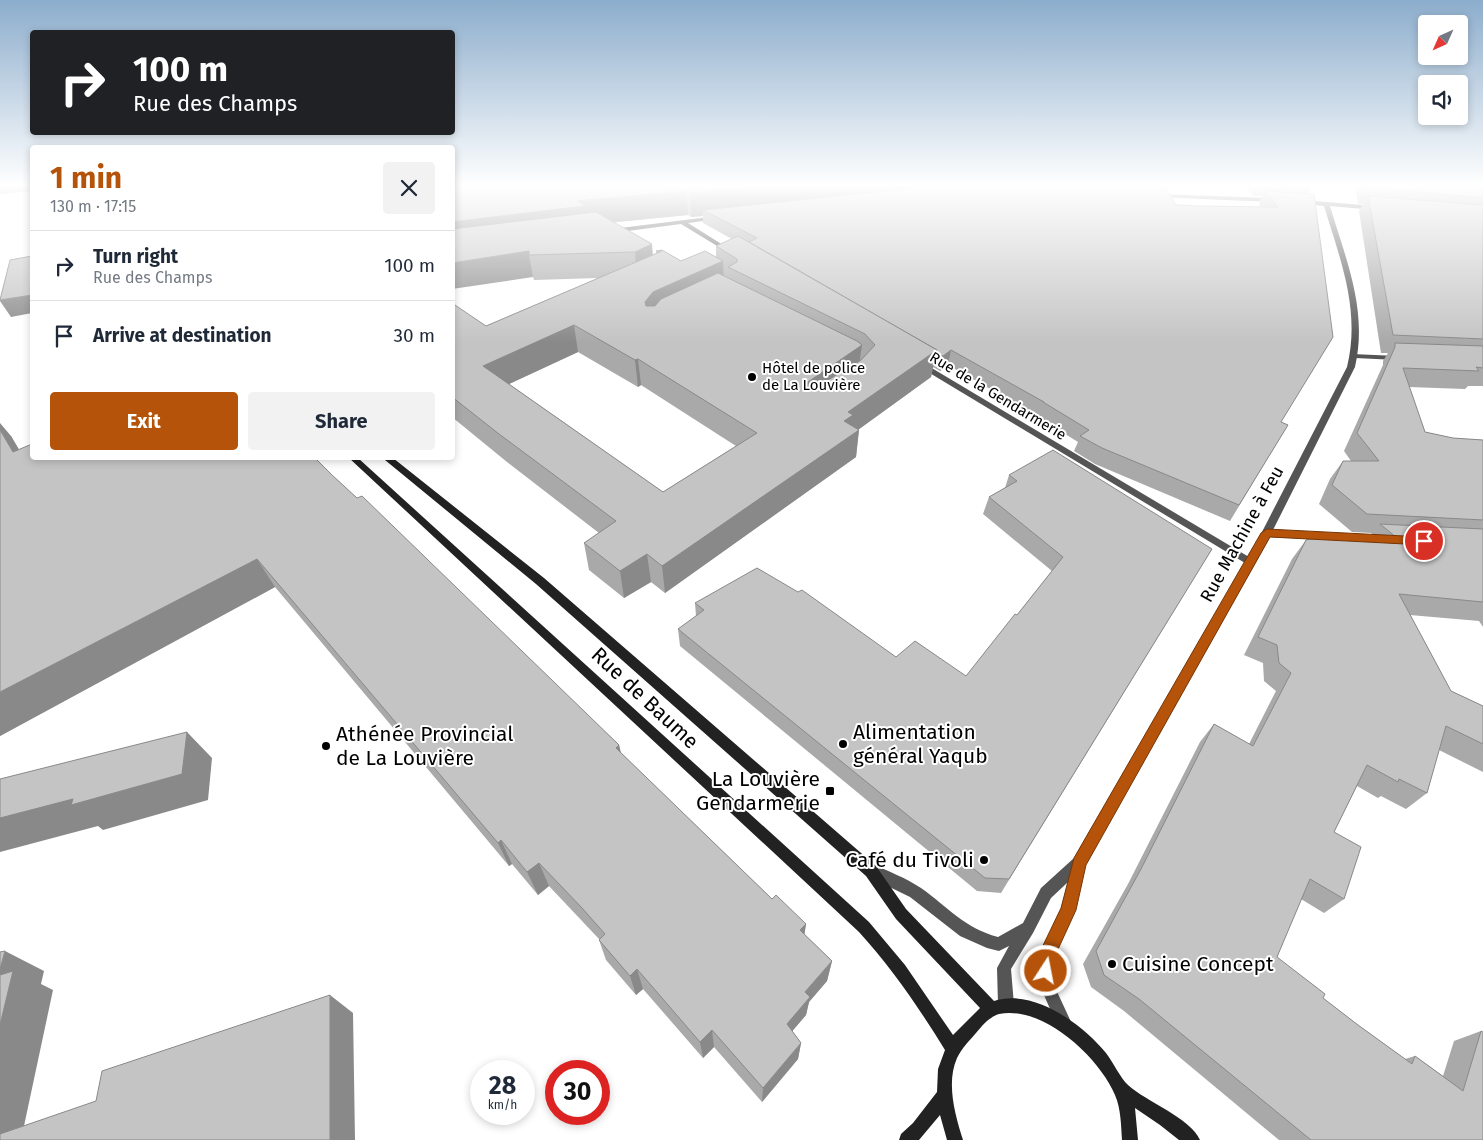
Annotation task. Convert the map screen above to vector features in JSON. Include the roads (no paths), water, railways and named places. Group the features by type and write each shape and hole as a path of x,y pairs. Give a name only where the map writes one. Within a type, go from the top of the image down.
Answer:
{"main road":[{"name":"Rue de Baume","path":"355,460 864,927 876,940 930,1012 952,1049"},
{"name":"Rue de Baume","path":"390,460 540,581 871,871 901,914 990,1008"},
{"path":"955,1140 947,1118 944,1096 952,1049 974,1023 990,1008 1006,1005 1032,1010 1065,1025 1088,1044 1108,1068 1121,1090 1130,1129 1130,1140"},
{"path":"1121,1090 1166,1119 1192,1140"},
{"path":"906,1140 919,1129 944,1096"}],"street":[{"path":"706,237 734,254"},
{"name":"Rue Machine à Feu","path":"1065,1025 1046,984 1046,958 1068,910 1079,863 1267,533 1355,356 1353,298 1336,237"},
{"path":"1355,356 1404,358"},
{"name":"Rue de la Gendarmerie","path":"912,360 1250,562"},
{"path":"1267,533 1395,540"},
{"name":"Rue Machine à Feu","path":"1006,1005 1004,968 1046,893 1079,863"},
{"path":"871,871 906,887 920,896 942,917 976,938 998,944 1028,928"}],"place":[{"name":"Hôtel de police de La Louvière","path":"752,377"},
{"name":"Alimentation général Yaqub","path":"843,744"},
{"name":"Athénée Provincial de La Louvière","path":"326,746"},
{"name":"La Louvière Gendarmerie","path":"830,791"},
{"name":"Café du Tivoli","path":"984,860"},
{"name":"Cuisine Concept","path":"1112,964"}]}
